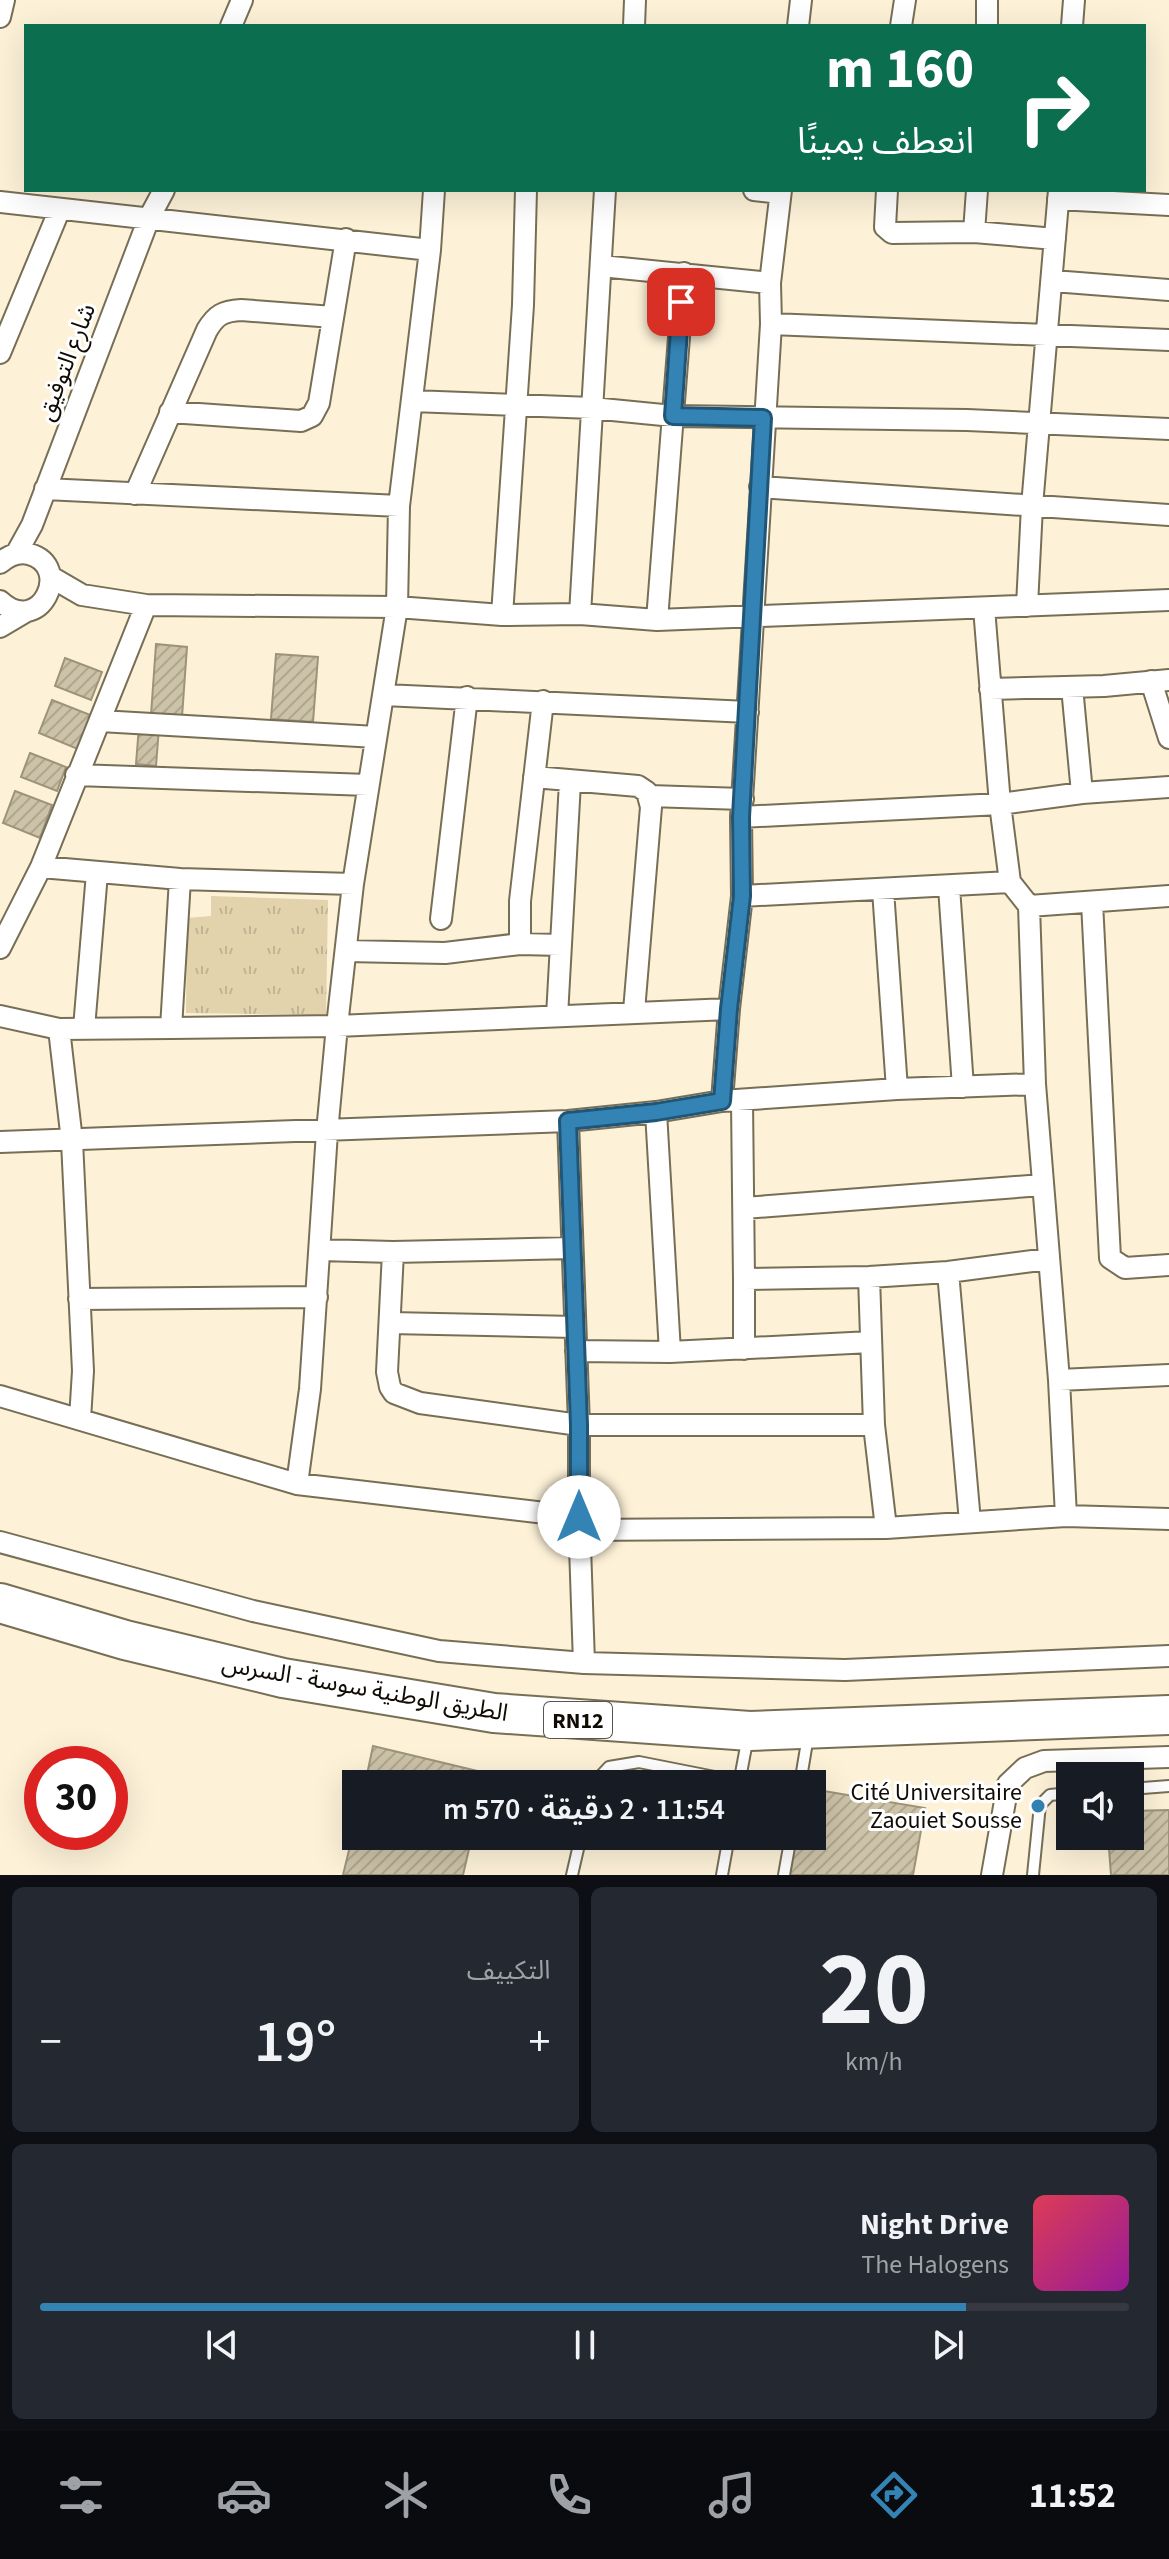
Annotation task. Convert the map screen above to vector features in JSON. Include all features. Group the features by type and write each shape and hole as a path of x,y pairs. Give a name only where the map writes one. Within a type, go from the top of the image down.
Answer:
{"highway":[{"name":"الطريق الوطنية سوسة - السرس","path":"0,1583 124,1619 286,1658 440,1682 544,1694 633,1701 835,1705 1169,1694"},
{"name":"الطريق الوطنية سوسة - السرس","path":"0,1603 125,1640 283,1678 494,1713 750,1731 1169,1715"}],"street":[{"path":"0,17 4,0"},
{"path":"232,24 242,0"},
{"path":"634,24 635,0"},
{"path":"798,24 801,0"},
{"path":"901,24 905,0"},
{"path":"987,0 987,24"},
{"path":"1072,24 1074,0"},
{"name":"شارع التوفيق","path":"5,559 32,525 149,218 163,192"},
{"path":"297,1484 310,1389 337,1026 353,884 397,607 399,506 430,250 434,192"},
{"path":"502,615 523,305 526,192"},
{"path":"580,614 605,192"},
{"path":"744,1349 744,1208 732,1101 729,1009 742,896 742,808 771,324 770,283 780,192"},
{"path":"887,192 884,223 889,232 974,232 1055,239"},
{"path":"974,232 977,192"},
{"path":"1027,606 1032,506 1059,195 1169,205"},
{"path":"0,202 430,250"},
{"path":"0,353 59,211"},
{"path":"170,412 301,421 312,416 319,403 346,239"},
{"path":"601,266 770,283"},
{"path":"657,620 684,273"},
{"path":"1053,281 1169,290"},
{"path":"135,494 207,330 222,313 241,310 333,317"},
{"path":"771,324 1169,340"},
{"path":"412,401 592,408 673,416 1039,423 1169,429"},
{"path":"760,487 1169,515"},
{"path":"45,489 399,506"},
{"path":"0,627 34,608 49,592 47,570 32,525"},
{"path":"5,559 31,555 82,595"},
{"path":"0,601 12,610 34,608 82,595 146,605 397,607 502,615 580,614 657,620 1169,600"},
{"path":"0,948 41,867 146,605"},
{"path":"984,608 1000,804 1010,882 1029,906 1035,1084 1059,1380 1066,1516"},
{"path":"990,689 1160,680 1169,738"},
{"path":"1072,687 1082,793"},
{"path":"384,695 748,712"},
{"path":"441,919 467,697"},
{"path":"520,944 520,901 543,701"},
{"path":"100,721 376,737"},
{"path":"76,775 368,785"},
{"path":"534,777 638,786 649,796 742,808 1000,804 1082,793 1169,787"},
{"path":"557,1016 570,782"},
{"path":"634,1011 651,807 649,796"},
{"path":"41,867 180,879 353,884"},
{"path":"84,1028 97,873"},
{"path":"171,1028 180,879"},
{"path":"742,896 1010,882"},
{"path":"949,887 963,1087"},
{"path":"883,890 897,1089"},
{"path":"1029,906 1169,897"},
{"path":"1092,902 1110,1258 1125,1268 1169,1265"},
{"path":"346,951 445,953 520,944 561,945"},
{"path":"0,1016 59,1029 171,1028 337,1026 729,1009"},
{"path":"59,1029 72,1141 83,1371 80,1419"},
{"path":"0,1142 568,1121 732,1101 897,1089 1035,1084"},
{"path":"656,1112 670,1352"},
{"path":"568,1121 584,1663"},
{"path":"744,1208 1042,1185"},
{"path":"320,1250 393,1252 572,1248"},
{"path":"393,1252 387,1372 394,1393 420,1403 579,1425 874,1425"},
{"path":"744,1279 948,1272 1048,1259"},
{"path":"948,1272 970,1522"},
{"path":"869,1277 874,1425 886,1528"},
{"path":"79,1299 317,1297"},
{"path":"390,1323 574,1327"},
{"path":"576,1351 670,1352 871,1342"},
{"path":"1059,1380 1169,1375"},
{"path":"0,1396 297,1484 580,1524 886,1528 1066,1516 1169,1519"},
{"path":"0,1542 240,1608 439,1651 584,1663 845,1670 1169,1656"},
{"path":"992,1875 1008,1784 1025,1768 1044,1761 1169,1757"}],"lane":[{"path":"802,1770 809,1730"},
{"path":"742,1770 750,1731"},
{"path":"606,1770 639,1762 677,1770"},
{"path":"1144,1788 1169,1786"},
{"path":"1033,1875 1040,1805 1050,1795 1056,1794"},
{"path":"572,1875 578,1850"},
{"path":"722,1875 726,1850"},
{"path":"784,1875 788,1850"}],"green space":[{"path":"211,896 328,900 326,1015 186,1013 187,918 211,916"}],"building":[{"path":"156,644 187,647 182,717 151,715"},
{"path":"276,654 318,657 313,722 271,719"},
{"path":"65,658 102,672 91,700 55,686"},
{"path":"52,700 93,716 80,750 39,733"},
{"path":"139,726 159,728 156,766 136,764"},
{"path":"30,753 66,767 57,791 21,777"},
{"path":"15,791 52,805 40,838 3,823"},
{"path":"373,1746 473,1770 368,1770"},
{"path":"826,1791 925,1808 913,1875 789,1875 793,1850 826,1850"},
{"path":"1169,1810 1169,1875 1111,1875 1109,1850 1144,1850 1144,1811"},
{"path":"349,1850 469,1850 463,1875 343,1875"}],"place":[{"name":"Cité Universitaire Zaouiet Sousse","path":"1038,1806"}],"route":[{"path":"579,1517 579,1425 568,1121 656,1112 722,1101 742,896 741,817 763,418 673,416 681,302"}]}
